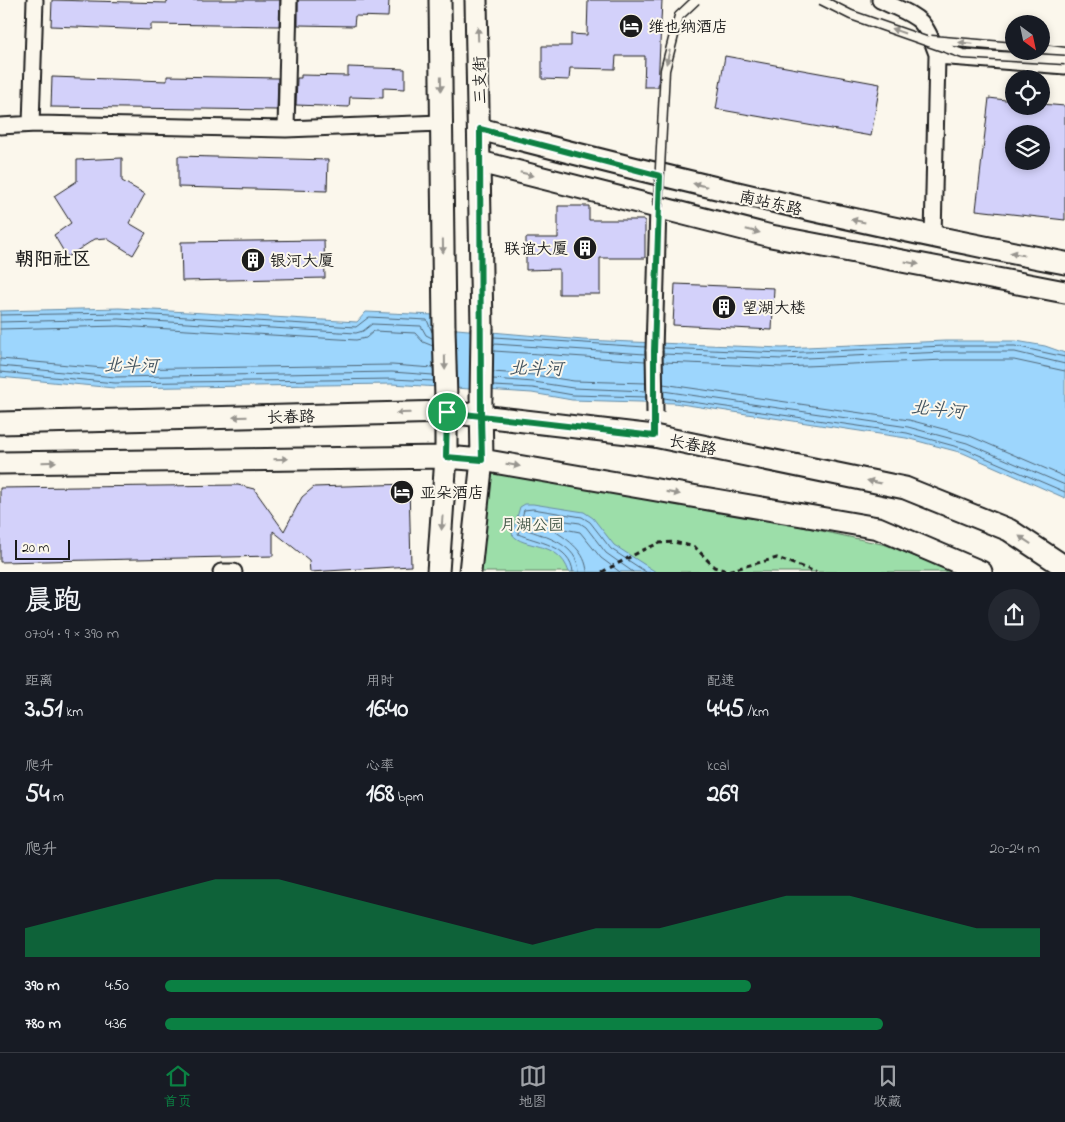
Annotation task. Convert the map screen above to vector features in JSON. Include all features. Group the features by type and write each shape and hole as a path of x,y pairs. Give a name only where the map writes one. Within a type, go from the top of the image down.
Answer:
{"main road":[{"path":"438,572 446,457 440,0"},
{"name":"三支街","path":"476,0 480,129 482,460"},
{"name":"南站东路","path":"480,129 660,176 932,237 1065,264"},
{"name":"南站东路","path":"480,162 771,236 1065,292"},
{"name":"长春路","path":"0,423 446,405 481,408 654,436 905,488 1009,530 1065,568"},
{"path":"0,463 446,457 482,460 878,528 981,572"},
{"path":"470,572 482,460"}],"street":[{"path":"31,124 35,0"},
{"path":"286,129 289,0"},
{"path":"880,0 918,17 928,29 937,56 932,237"},
{"path":"937,56 1065,66"},
{"path":"0,126 31,124 286,129 442,123"},
{"path":"654,436 658,207"},
{"path":"221,572 234,572"}],"lane":[{"path":"658,207 665,70 679,16 696,0"},
{"path":"822,0 851,15 963,54 1065,60"},
{"path":"919,39 1005,46"},
{"path":"1050,51 1065,52"}],"path":[{"path":"602,572 658,543 674,542 695,547 714,567 727,571 777,558 816,572"}],"green space":[{"name":"月湖公园","path":"493,469 669,498 886,545 954,572 476,572"}],"water":[{"name":"北斗河","path":"119,308 357,322 366,312 435,315 434,327 583,340 782,348 945,341 1016,341 1045,346 1065,353 1065,498 963,453 906,438 674,403 572,400 532,393 392,384 114,388 0,377 0,311"},
{"path":"525,504 584,512 593,518 614,545 656,572 569,572 557,554 517,539 512,534 520,507"}],"building":[{"path":"52,0 167,3 168,0 280,0 279,26 151,24 151,30 51,26"},
{"path":"298,0 389,0 388,17 355,16 354,26 298,25"},
{"path":"588,0 662,0 658,87 644,87 645,56 616,56 615,69 570,68 569,80 542,79 542,46 571,46 571,34 587,35"},
{"path":"725,56 880,84 871,136 716,109"},
{"path":"348,67 405,69 405,89 383,88 383,98 350,97 349,107 296,105 297,78 301,78 301,75 348,76"},
{"path":"167,76 278,78 277,110 51,107 52,77 167,81"},
{"path":"989,98 1005,100 1005,115 1050,115 1050,105 1065,106 1065,220 976,210"},
{"path":"178,156 328,160 327,191 178,187"},
{"path":"122,158 122,181 145,194 129,223 146,233 133,255 106,238 95,239 67,257 54,235 71,223 54,196 77,181 77,160"},
{"name":"联谊大厦","path":"558,206 589,206 589,220 645,220 645,258 600,258 600,294 559,294 559,269 526,270 526,238 558,238"},
{"name":"银河大厦","path":"324,240 325,278 182,281 181,242"},
{"name":"望湖大楼","path":"675,284 774,288 772,330 673,325"},
{"path":"409,484 411,566 310,572 309,560 273,531 273,556 0,562 0,488 238,485 254,489 284,531 302,497 314,487"}],"place":[{"name":"维也纳酒店","path":"631,26"},
{"name":"联谊大厦","path":"585,248"},
{"name":"银河大厦","path":"253,260"},
{"name":"望湖大楼","path":"724,307"},
{"name":"亚朵酒店","path":"402,492"}],"district":[{"name":"朝阳社区","path":"53,258"}],"route":[{"path":"447,412 446,457 482,460 481,416 654,436 654,351 660,176 480,129 481,416 447,412"}]}
